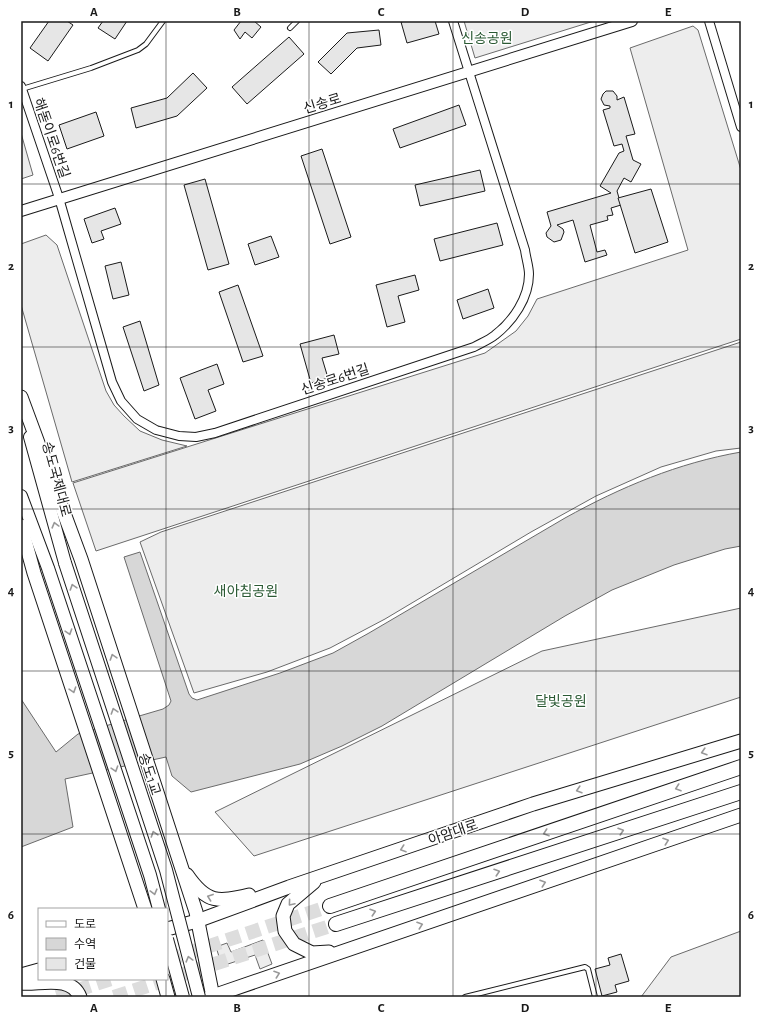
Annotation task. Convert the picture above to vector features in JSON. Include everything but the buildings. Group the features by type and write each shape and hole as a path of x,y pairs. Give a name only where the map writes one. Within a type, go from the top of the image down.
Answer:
{"highway":[{"path":"330,906 741,767"},
{"path":"336,924 741,792"}],"main road":[{"path":"21,397 81,559 196,912 212,997 741,815"},
{"name":"송도국제대로","path":"21,403 65,563"},
{"path":"21,496 48,568 150,875 159,908"},
{"path":"21,526 34,573 145,908"},
{"name":"송도1교","path":"65,563 166,870 199,997"},
{"name":"아암대로","path":"168,929 197,921 289,887 533,804 741,741"},
{"path":"176,854 188,876 204,895 211,898 224,900 289,887"},
{"path":"320,877 288,904 283,916 286,931 294,944 312,953 344,951"},
{"path":"135,908 140,894"},
{"path":"168,943 183,997"},
{"path":"21,976 38,970"},
{"path":"163,980 168,997"},
{"path":"21,982 57,981 70,986 79,993 80,997"},
{"path":"245,997 258,981"}],"street":[{"name":"신송로6번길","path":"59,198 112,382 121,401 137,419 156,430 179,436 196,437 215,433 474,347 495,335 509,322 525,294 529,275 525,250 453,21"},
{"name":"신송로","path":"21,211 632,21"},
{"path":"709,21 741,127"},
{"name":"해돋이로6번길","path":"22,87 59,198"}],"lane":[{"path":"22,87 97,66 138,50 146,44 163,21"},
{"path":"290,28 297,21"},
{"path":"465,997 585,967 588,969 594,997"}],"shaded area":[{"name":"신송공원","path":"464,21 594,21 475,58"},
{"path":"693,26 698,30 741,170 741,339 96,551 73,483 485,353 516,331 528,316 537,299 688,250 630,48"},
{"path":"21,133 33,175 21,179"},
{"path":"46,235 57,245 106,391 114,405 140,431 162,440 187,446 72,482 21,305 21,244"},
{"name":"새아침공원","path":"741,342 741,448 716,451 661,467 596,496 531,532 385,619 330,648 267,672 194,693 140,542 161,532"},
{"name":"달빛공원","path":"741,608 741,697 254,856 215,812 542,651"},
{"path":"741,931 741,997 641,997 671,957"},
{"path":"263,940 272,964 260,969 255,955 222,966 216,947 227,943 231,952"}],"water":[{"path":"741,452 741,546 725,549 674,565 612,590 565,616 382,726 342,746 300,764 191,792 172,776 166,757 65,779 73,827 21,847 21,699 56,752 78,734 163,709 169,705 171,701 124,557 140,552 189,694 192,698 197,700 280,673 333,653 565,518 607,496 672,470"}],"tunnel":[{"path":"168,960 330,906"},
{"path":"168,979 336,924"},
{"path":"57,997 108,980"},
{"path":"114,997 166,980"}]}
